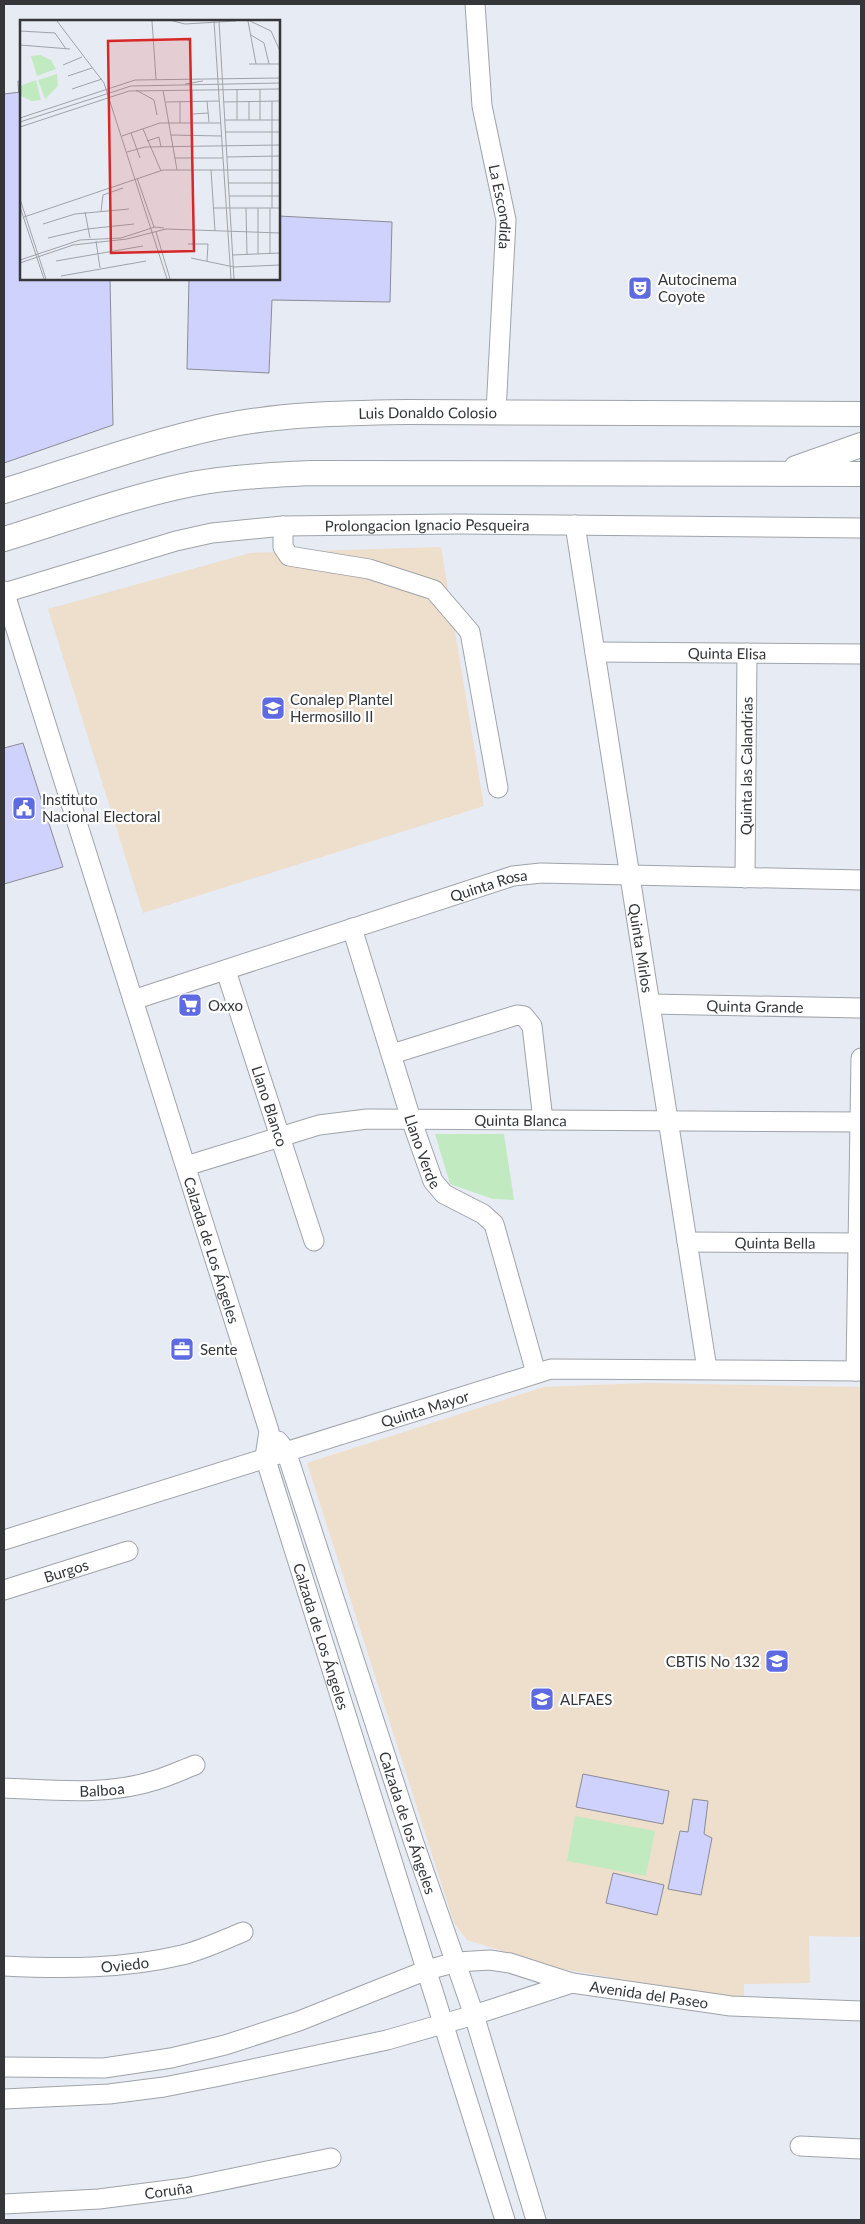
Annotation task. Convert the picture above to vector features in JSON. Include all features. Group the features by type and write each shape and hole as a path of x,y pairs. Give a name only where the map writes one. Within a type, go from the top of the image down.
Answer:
{"main road":[{"name":"Luis Donaldo Colosio","path":"4,491 162,442 219,427 262,420 335,413 861,414"},
{"path":"783,473 861,445"},
{"path":"4,539 191,484 238,478 310,473 861,474"}],"street":[{"name":"La Escondida","path":"475,4 482,106 506,220 496,412"},
{"name":"Prolongacion Ignacio Pesqueira","path":"4,592 176,541 212,533 283,526 575,525 861,528"},
{"name":"Quinta Mirlos","path":"575,525 650,1004 666,1120 707,1369"},
{"path":"283,526 284,547 289,556 369,569 434,590 470,632 498,788"},
{"name":"Calzada de Los Ángeles","path":"4,592 269,1431 265,1457 444,2023"},
{"name":"Quinta Elisa","path":"595,652 861,654"},
{"name":"Quinta las Calandrias","path":"745,878 747,653"},
{"name":"Quinta Rosa","path":"133,1000 514,876 541,873 861,880"},
{"name":"Llano Verde","path":"352,928 411,1119 434,1181 438,1189 483,1214 494,1224 536,1373"},
{"name":"Llano Blanco","path":"226,971 314,1241"},
{"name":"Quinta Grande","path":"650,1004 861,1008"},
{"path":"392,1054 517,1014 524,1016 532,1026 543,1120"},
{"path":"858,1371 861,1058"},
{"name":"Quinta Blanca","path":"186,1166 328,1123 367,1119 861,1122"},
{"name":"Quinta Bella","path":"687,1242 860,1244"},
{"name":"Quinta Mayor","path":"4,1540 536,1373 563,1368 858,1371"},
{"name":"Calzada de los Ángeles","path":"269,1431 286,1451 414,1843 474,2015 536,2220"},
{"name":"Burgos","path":"4,1590 128,1550"},
{"name":"Balboa","path":"4,1788 83,1791 121,1788 155,1781 196,1765"},
{"name":"Oviedo","path":"4,1966 72,1968 139,1963 183,1954 243,1932"},
{"path":"4,2067 104,2068 171,2058 225,2045 299,2021 427,1970 456,1962 490,1960 510,1963 572,1983"},
{"name":"Avenida del Paseo","path":"4,2098 109,2094 164,2087 350,2048 474,2015 572,1983 731,2006 861,2010"},
{"path":"444,2023 505,2220"},
{"path":"800,2146 861,2149"},
{"name":"Coruña","path":"4,2204 99,2199 185,2188 331,2158"}],"shaded area":[{"name":"Conalep Plantel Hermosillo II","path":"441,547 484,806 143,913 48,609 250,553"},
{"path":"648,1383 861,1387 861,1937 809,1936 810,1983 744,1984 744,1997 673,1988 562,1969 467,1940 454,1923 307,1463 544,1387"}],"green space":[{"path":"435,1134 504,1134 514,1200 493,1199 450,1184"},
{"path":"575,1816 655,1831 646,1876 567,1861"}],"building":[{"path":"18,81 20,81 20,119"},
{"path":"20,92 20,280 110,280 113,425 4,463 4,94"},
{"path":"280,216 392,222 390,302 272,300 269,373 187,369 189,280 280,280"},
{"name":"Instituto Nacional Electoral","path":"23,743 63,867 4,884 4,748"},
{"path":"583,1774 669,1791 663,1824 576,1807"},
{"path":"693,1799 708,1801 704,1834 712,1838 701,1895 668,1889 680,1831 688,1832"},
{"path":"613,1873 664,1885 657,1915 606,1903"}],"place":[{"name":"Autocinema Coyote","path":"640,288"},
{"name":"Conalep Plantel Hermosillo II","path":"273,708"},
{"name":"Instituto Nacional Electoral","path":"24,808"},
{"name":"Oxxo","path":"190,1005"},
{"name":"Sente","path":"182,1349"},
{"name":"CBTIS No 132","path":"777,1661"},
{"name":"ALFAES","path":"542,1699"}]}
